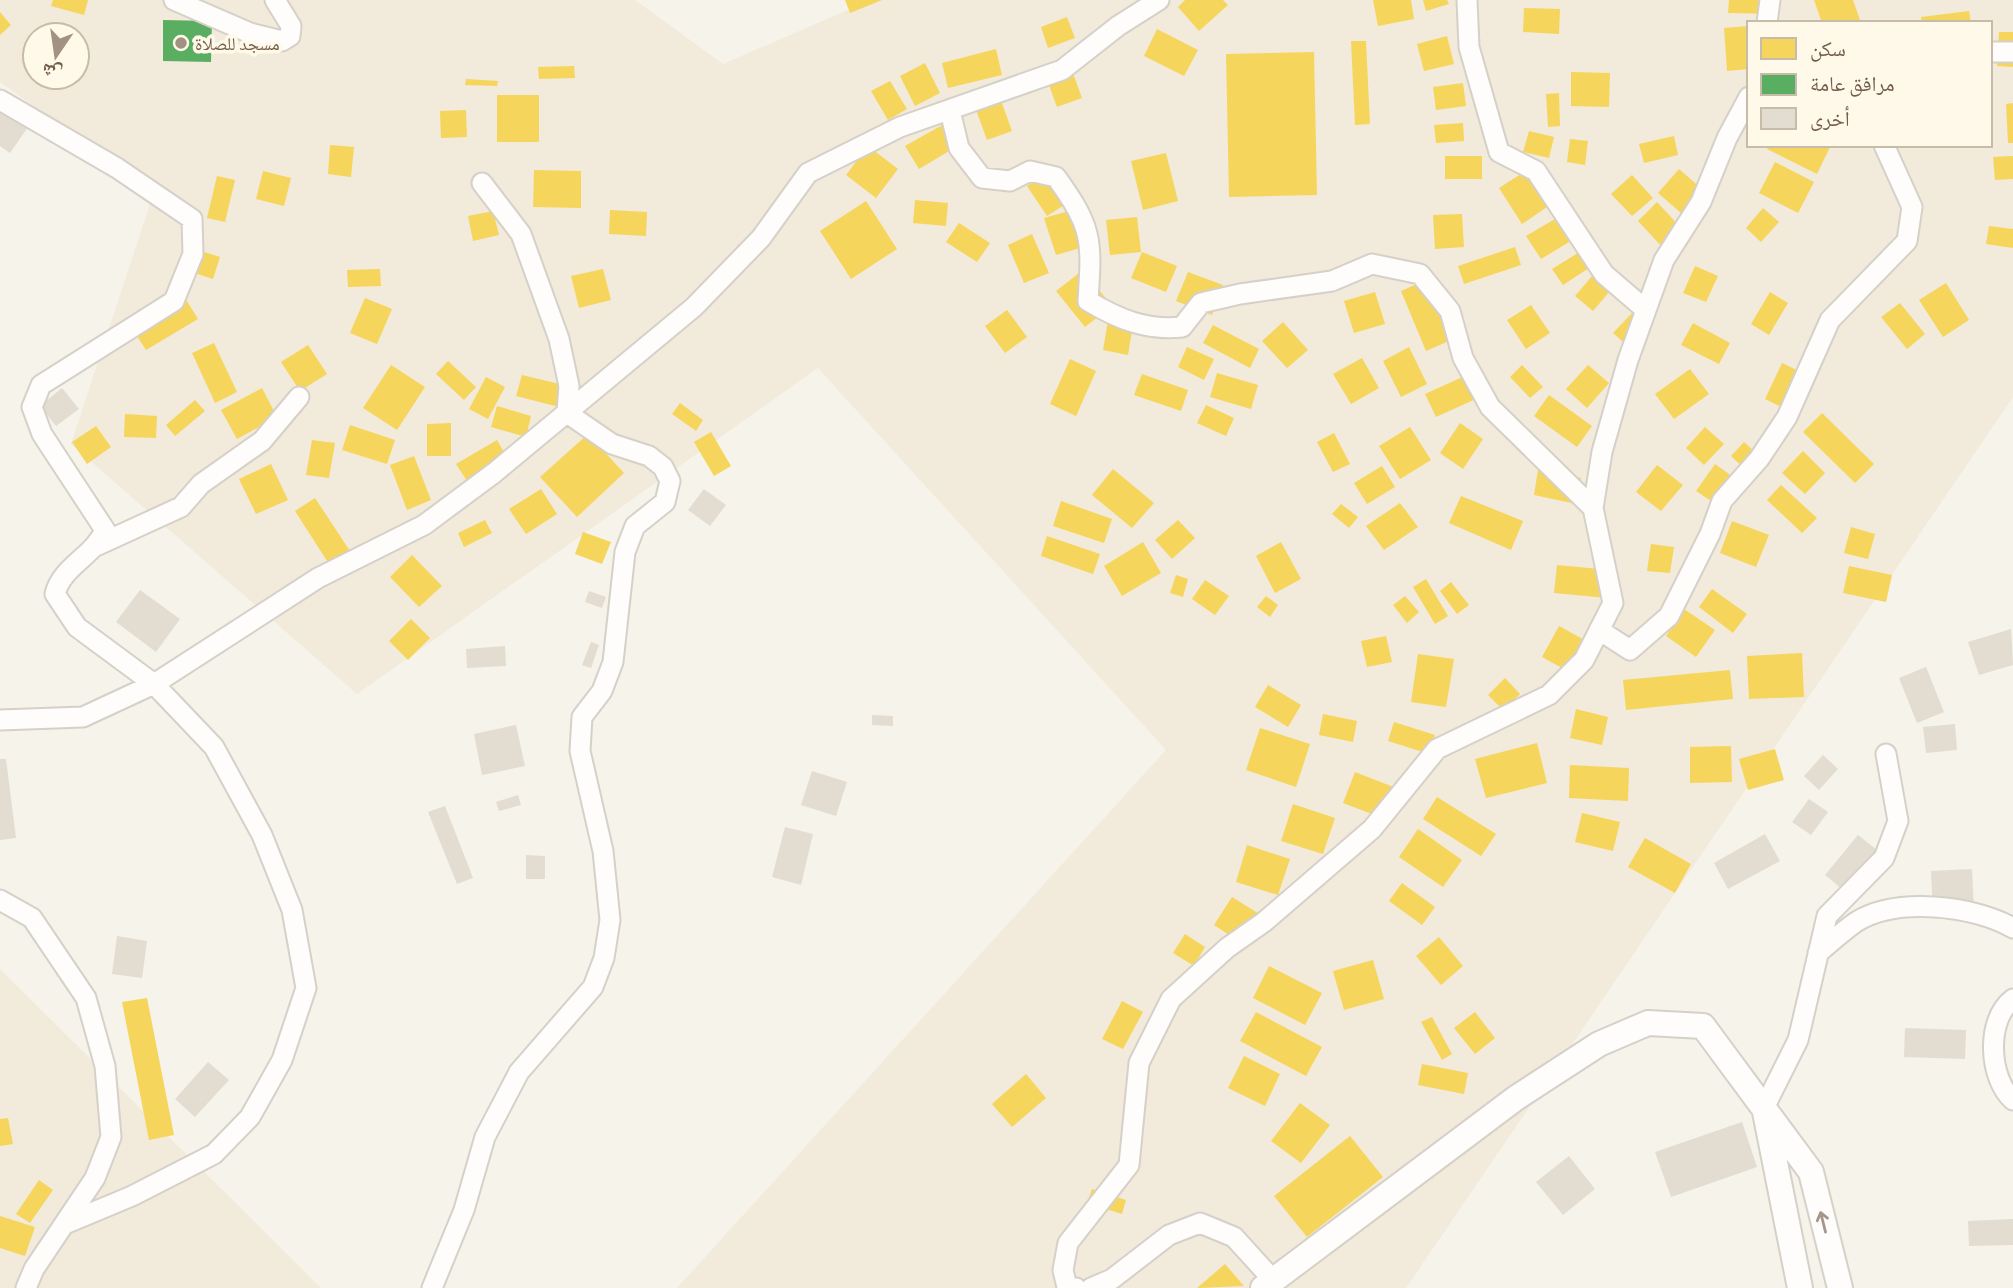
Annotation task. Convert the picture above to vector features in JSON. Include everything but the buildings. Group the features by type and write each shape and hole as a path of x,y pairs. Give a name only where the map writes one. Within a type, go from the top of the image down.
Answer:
{"street":[{"path":"174,0 250,33 282,41 290,36 291,26 275,0"},
{"path":"0,720 83,717 154,684 318,578 424,525 567,413 694,307 761,238 808,173 900,127 1062,70 1118,26 1159,0"},
{"path":"1467,0 1469,47 1499,152 1536,171 1604,274 1646,310"},
{"path":"1767,21 1770,0"},
{"path":"1992,52 2013,52"},
{"path":"0,100 117,167 192,219 193,254 174,301 41,385 32,407 42,434 104,530 98,545"},
{"path":"1076,1288 1067,1287 1063,1270 1068,1243 1129,1165 1139,1063 1171,999 1227,948 1264,922 1372,830 1437,749 1549,695 1584,660 1613,603 1593,508 1602,452 1664,260 1701,202 1727,138 1747,101"},
{"path":"950,111 959,148 982,178 1010,181 1030,171 1056,177 1078,207 1091,241 1088,301 1119,319 1163,329 1182,327 1202,303 1240,294 1332,281 1372,264 1420,274 1450,311 1463,358 1490,407 1593,508"},
{"path":"1599,630 1630,650 1669,616 1710,534 1722,501 1759,459 1787,416 1830,320 1908,241 1912,207 1885,147"},
{"path":"482,183 521,234 559,339 569,386 567,413"},
{"path":"65,1224 132,1196 214,1154 250,1117 282,1060 306,988 292,910 262,835 214,747 154,684 77,627 55,594 58,580 98,545 181,507 201,484 262,441 299,397"},
{"path":"432,1288 464,1210 485,1137 519,1072 593,987 604,958 610,919 603,851 580,751 582,717 603,691 613,662 625,552 635,526 665,502 670,481 663,467 649,456 612,444 567,413"},
{"path":"1800,1288 1776,1182 1764,1108 1798,1040 1826,916 1884,858 1898,821 1886,754"},
{"path":"0,900 32,918 86,998 105,1066 111,1137 96,1178 34,1269 26,1288"},
{"path":"1818,953 1857,921 1898,906 1957,910 2002,922 2013,928"},
{"path":"2013,999 2007,1004 1997,1026 1993,1056 2006,1094 2013,1100"},
{"path":"1091,1288 1112,1279 1169,1235 1199,1223 1234,1237 1268,1284 1516,1098 1599,1044 1648,1023 1703,1026 1811,1172 1840,1288"}],"shaded area":[{"path":"0,0 635,0 723,64 871,0 2013,0 2013,397 1406,1288 677,1288 1166,750 818,368 357,694 71,444 154,192 0,82"},
{"path":"0,969 321,1288 0,1288"}],"place":[{"name":"مسجد للصلاة","path":"181,43"}]}
